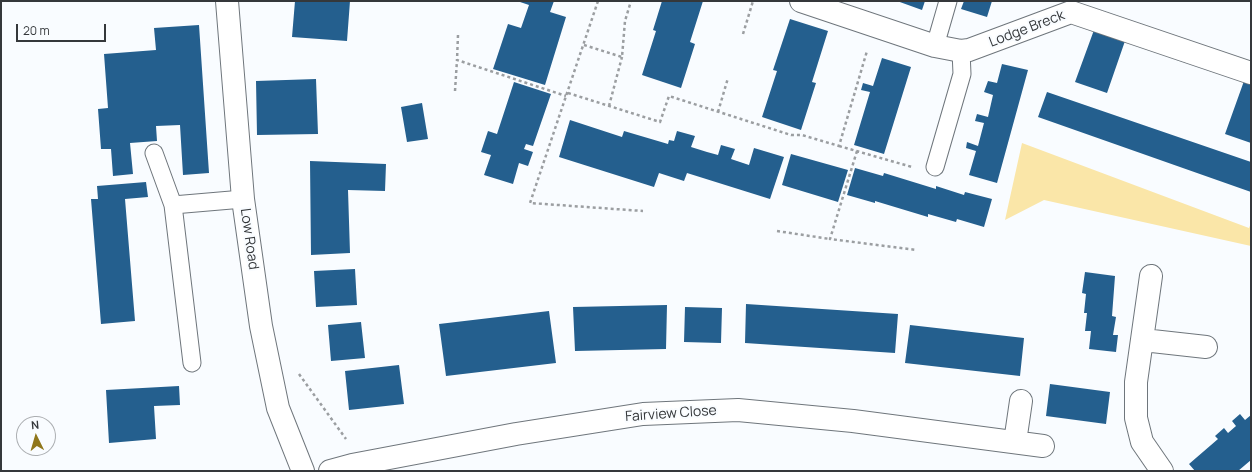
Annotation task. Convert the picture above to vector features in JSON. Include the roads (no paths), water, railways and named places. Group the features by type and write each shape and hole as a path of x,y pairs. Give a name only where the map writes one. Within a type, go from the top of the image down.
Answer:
{"street":[{"name":"Low Road","path":"227,1 243,199 261,326 278,408 303,471"},
{"name":"Lodge Breck","path":"801,1 850,9 874,25 935,46 961,51 969,50 1071,12 1251,73"},
{"path":"1151,276 1136,382 1136,418 1142,442 1162,471"},
{"path":"1143,340 1206,347"},
{"path":"1015,442 1021,401"},
{"name":"Fairview Close","path":"330,471 352,465 516,434 643,414 738,410 853,421 1043,446"}],"lane":[{"path":"935,46 948,1"},
{"path":"935,167 962,74 961,51"},
{"path":"154,153 173,205 192,363"},
{"path":"173,205 243,199"}]}
